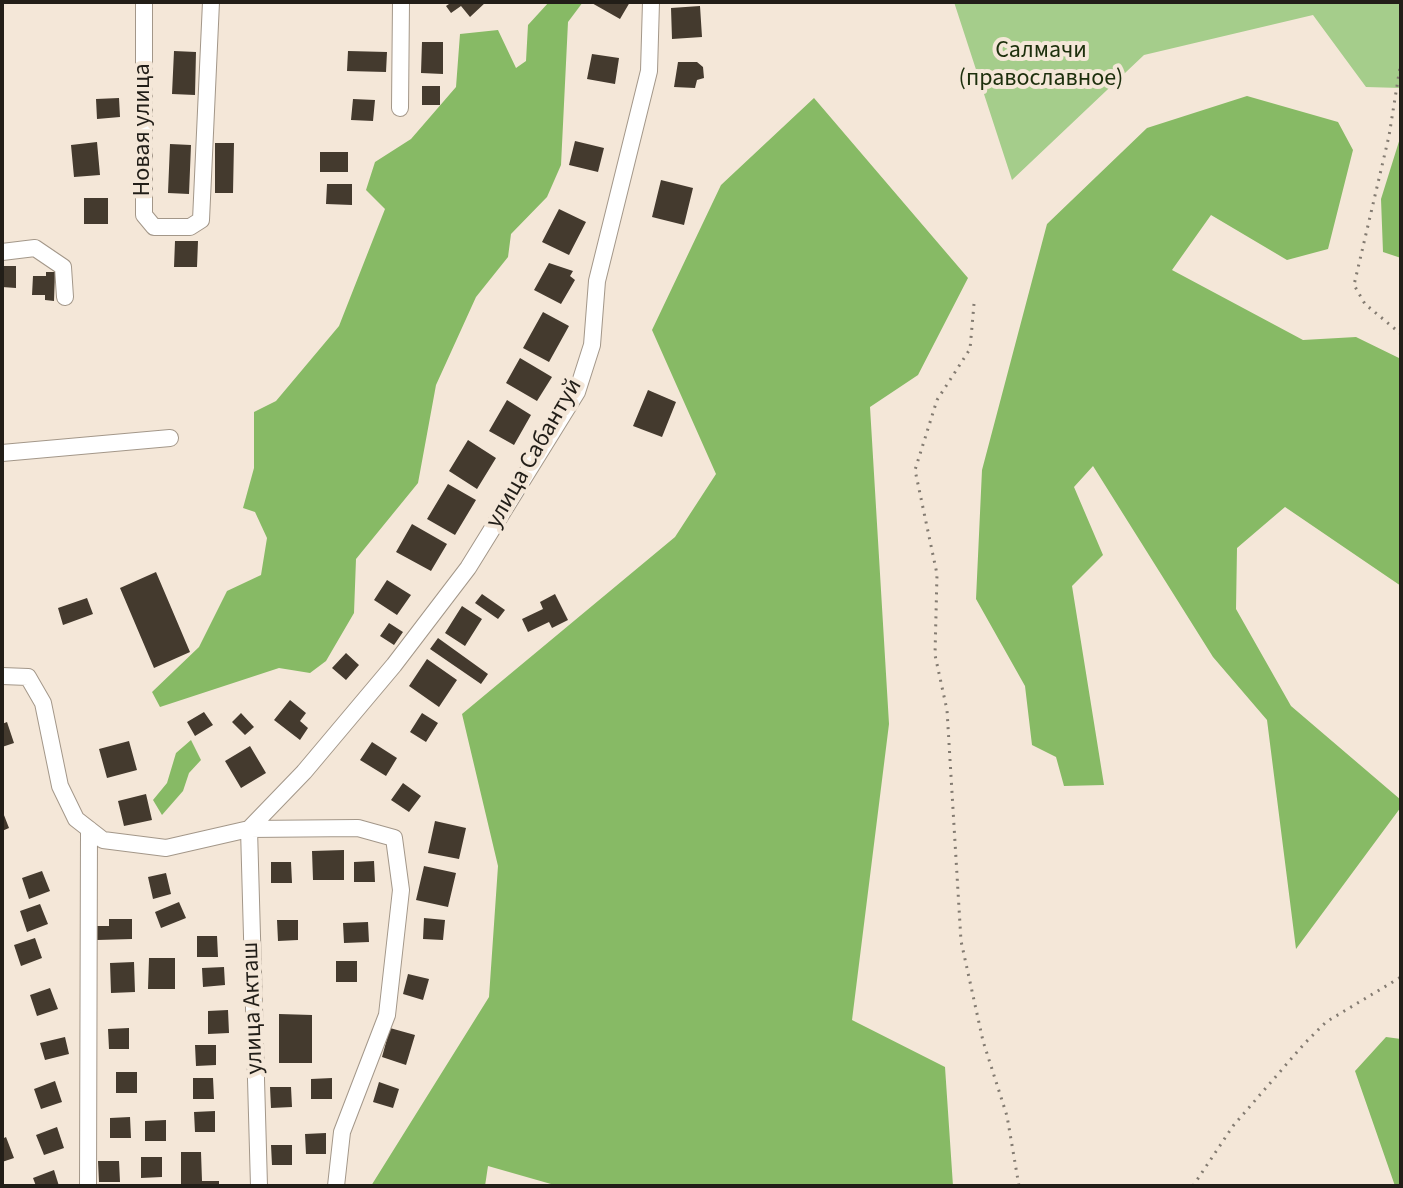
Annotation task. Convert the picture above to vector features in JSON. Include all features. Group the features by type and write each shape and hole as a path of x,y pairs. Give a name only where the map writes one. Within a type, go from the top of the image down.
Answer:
{"street":[{"name":"Новая улица","path":"144,2 144,215 154,227 190,227 201,220 211,2"},
{"path":"400,108 401,2"},
{"name":"улица Сабантуй","path":"249,829 304,772 394,665 468,568 577,392 592,345 597,281 649,71 651,2"},
{"path":"2,252 35,248 63,267 65,297"},
{"path":"2,453 170,438"},
{"path":"2,676 28,677 43,703 60,786 76,819 103,840 166,848 249,829 358,828 394,838 401,890 387,1015 342,1132 336,1186"},
{"path":"88,1186 89,829"},
{"name":"улица Акташ","path":"249,829 259,1186"}],"path":[{"path":"1401,61 1389,136 1354,285 1365,304 1401,334"},
{"path":"974,304 970,349 937,400 915,470 937,574 935,655 947,710 961,941 983,1041 1007,1116 1019,1186"},
{"path":"1193,1186 1233,1126 1304,1044 1326,1022 1401,977"}],"green space":[{"path":"549,2 583,2 568,22 561,165 547,197 511,234 508,257 476,297 436,385 418,483 356,559 354,613 326,661 310,673 279,668 160,707 152,692 199,647 227,591 261,575 267,538 255,512 243,508 254,468 254,412 276,401 339,326 385,209 366,190 375,162 411,139 456,87 460,34 498,30 516,68 526,61 528,25"},
{"name":"Салмачи (православное)","path":"954,2 1401,2 1401,88 1366,87 1313,15 1144,55 1012,180"},
{"path":"1247,96 1338,122 1353,150 1328,249 1287,260 1211,215 1172,270 1303,340 1356,337 1401,359 1401,586 1285,507 1237,548 1236,609 1291,706 1401,800 1401,807 1296,949 1267,720 1213,657 1093,466 1074,487 1103,555 1072,586 1104,785 1064,786 1056,757 1032,745 1025,686 976,599 982,470 1047,224 1147,128"},
{"path":"814,98 968,278 918,375 870,407 889,724 852,1020 945,1067 953,1186 558,1186 488,1166 485,1186 371,1186 489,997 498,866 462,714 675,537 716,474 652,330 721,185"},
{"path":"1401,135 1401,258 1383,252 1381,199"},
{"path":"191,740 201,760 189,773 183,791 162,815 153,800 167,783 176,753"},
{"path":"1386,1037 1401,1039 1401,1186 1395,1186 1355,1071"}],"building":[{"path":"452,2 486,2 470,17 461,6 451,13 446,6"},
{"path":"590,2 630,2 620,19"},
{"path":"700,6 702,37 672,39 671,8"},
{"path":"422,42 443,42 443,74 421,73"},
{"path":"174,51 196,52 195,95 172,94"},
{"path":"348,51 387,52 386,72 347,71"},
{"path":"592,54 619,58 615,84 587,79"},
{"path":"678,62 697,62 703,67 704,78 697,80 695,88 674,87"},
{"path":"422,86 440,86 440,105 422,105"},
{"path":"119,98 120,117 97,119 96,99"},
{"path":"353,99 375,100 373,121 351,120"},
{"path":"575,141 604,148 598,172 569,165"},
{"path":"97,142 100,175 74,177 71,145"},
{"path":"215,143 234,143 233,193 215,193"},
{"path":"170,144 191,145 189,194 168,193"},
{"path":"320,152 348,152 348,172 320,172"},
{"path":"661,180 693,188 684,225 652,217"},
{"path":"327,184 352,184 352,205 326,204"},
{"path":"84,198 108,198 108,224 84,224"},
{"path":"559,209 586,222 569,255 542,242"},
{"path":"175,241 198,241 197,267 174,267"},
{"path":"549,263 573,271 570,276 575,280 561,304 534,290"},
{"path":"2,266 16,266 16,288 2,287"},
{"path":"46,272 55,272 54,301 45,300 45,295 32,295 33,276 46,276"},
{"path":"543,312 569,326 549,362 523,348"},
{"path":"520,358 552,377 537,401 506,383"},
{"path":"648,390 676,402 662,437 633,426"},
{"path":"507,400 531,415 514,445 489,431"},
{"path":"468,440 496,458 477,489 449,471"},
{"path":"448,484 476,500 455,535 427,519"},
{"path":"412,524 447,544 431,571 396,552"},
{"path":"156,572 190,652 154,668 120,588"},
{"path":"387,580 411,595 397,615 374,600"},
{"path":"482,594 505,610 498,619 475,603"},
{"path":"555,594 568,620 552,628 549,622 528,632 522,619 543,609 540,602"},
{"path":"87,598 93,614 63,625 58,608"},
{"path":"462,606 482,619 465,646 445,633"},
{"path":"389,623 403,632 394,645 380,636"},
{"path":"438,638 488,674 481,684 430,649"},
{"path":"346,653 359,665 346,680 332,668"},
{"path":"427,659 457,680 439,707 409,686"},
{"path":"290,700 306,713 300,721 308,728 300,740 274,720"},
{"path":"204,712 213,725 195,736 187,722"},
{"path":"241,713 254,727 245,735 232,722"},
{"path":"422,713 438,723 426,742 410,732"},
{"path":"7,722 14,743 2,747 2,724"},
{"path":"129,741 137,770 107,778 99,749"},
{"path":"372,742 397,758 386,776 360,760"},
{"path":"250,746 266,773 241,788 225,761"},
{"path":"403,783 421,796 409,812 391,800"},
{"path":"146,794 152,820 124,826 118,801"},
{"path":"2,810 9,828 2,831"},
{"path":"435,821 466,828 459,859 428,853"},
{"path":"344,850 344,880 313,880 312,851"},
{"path":"374,861 375,882 354,882 354,862"},
{"path":"271,862 291,862 292,883 271,883"},
{"path":"424,866 456,873 448,907 416,900"},
{"path":"42,871 50,891 29,899 22,878"},
{"path":"166,873 171,894 153,899 148,877"},
{"path":"179,902 186,918 161,928 155,912"},
{"path":"40,904 48,924 27,932 20,911"},
{"path":"424,918 445,920 443,940 423,939"},
{"path":"109,919 132,919 132,939 97,940 97,926 109,926"},
{"path":"277,920 298,920 298,940 278,941"},
{"path":"368,922 369,942 344,943 343,923"},
{"path":"197,936 217,936 218,957 197,957"},
{"path":"35,938 42,958 21,966 14,945"},
{"path":"149,958 175,958 175,989 148,989"},
{"path":"336,961 357,961 357,982 336,982"},
{"path":"134,962 135,992 111,993 110,963"},
{"path":"224,967 225,985 203,987 202,968"},
{"path":"408,974 429,979 423,1000 403,994"},
{"path":"50,988 58,1009 37,1016 30,995"},
{"path":"228,1010 229,1033 208,1034 208,1011"},
{"path":"279,1014 312,1015 312,1063 279,1063"},
{"path":"129,1028 129,1049 109,1049 108,1029"},
{"path":"390,1028 415,1035 406,1065 382,1057"},
{"path":"65,1037 69,1054 45,1060 40,1043"},
{"path":"195,1045 216,1045 216,1065 196,1066"},
{"path":"116,1072 137,1072 137,1093 116,1093"},
{"path":"193,1078 213,1078 214,1099 193,1099"},
{"path":"332,1078 332,1099 311,1099 311,1079"},
{"path":"55,1081 62,1102 41,1109 34,1089"},
{"path":"379,1082 399,1089 393,1108 373,1102"},
{"path":"270,1087 291,1087 292,1107 271,1108"},
{"path":"215,1111 215,1132 195,1132 194,1112"},
{"path":"130,1117 131,1138 110,1138 110,1118"},
{"path":"166,1120 166,1141 145,1141 145,1121"},
{"path":"57,1127 64,1148 44,1155 36,1135"},
{"path":"326,1133 326,1154 306,1154 305,1134"},
{"path":"6,1137 14,1158 2,1162 2,1139"},
{"path":"271,1145 292,1145 292,1165 272,1165"},
{"path":"181,1152 201,1152 202,1181 219,1181 219,1186 181,1186"},
{"path":"141,1157 162,1157 162,1177 141,1178"},
{"path":"98,1161 119,1161 120,1182 99,1182"},
{"path":"54,1170 59,1186 36,1186 33,1178"}]}
